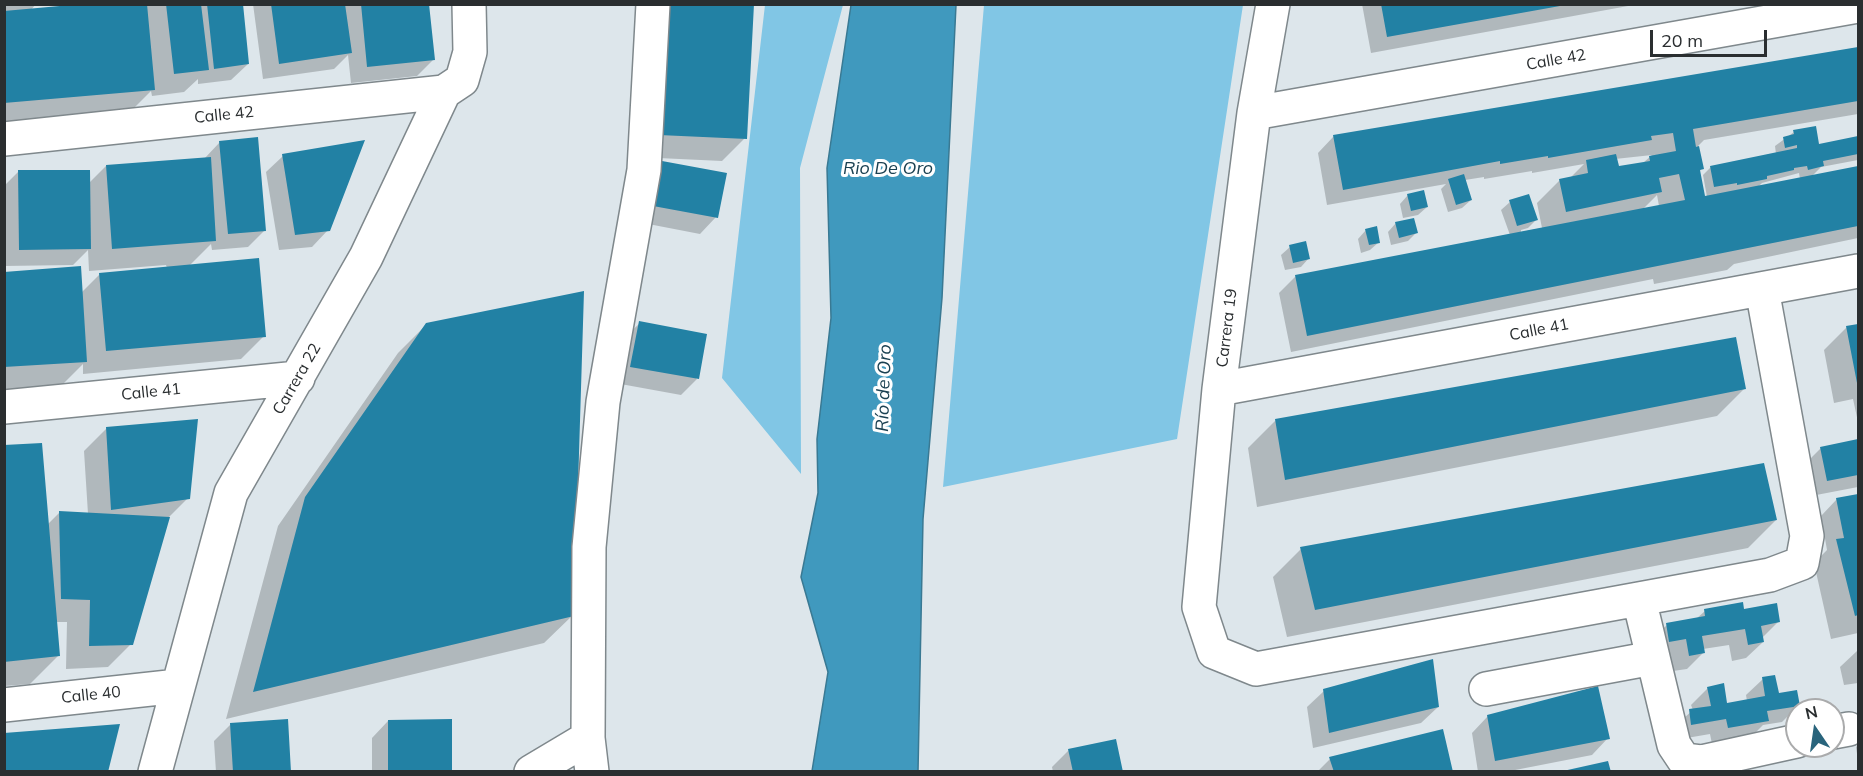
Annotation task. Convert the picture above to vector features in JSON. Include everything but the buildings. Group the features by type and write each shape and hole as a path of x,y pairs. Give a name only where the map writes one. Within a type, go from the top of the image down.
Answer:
{"street":[{"name":"Carrera 22","path":"154,771 231,494 366,257 444,92 462,80 470,52 469,4"},
{"path":"592,771 588,738 589,547 603,402 644,170 653,4"},
{"name":"Carrera 19","path":"1273,4 1254,113 1219,389 1199,607 1214,651 1256,669 1639,599"},
{"name":"Calle 42","path":"1254,113 1858,6"},
{"name":"Calle 42","path":"4,139 444,92"},
{"name":"Calle 41","path":"1219,389 1858,271"},
{"path":"1761,288 1807,536 1802,563 1770,575 1639,599 1674,745 1684,760 1701,762 1785,744"},
{"name":"Calle 41","path":"4,407 298,378"},
{"path":"1486,689 1653,658"},
{"name":"Calle 40","path":"4,705 178,686"},
{"path":"531,771 588,738"}],"shaded area":[{"path":"765,5 843,5 800,168 801,474 722,378"},
{"path":"984,5 1243,5 1177,439 943,487"}],"water":[{"name":"Rio De Oro","path":"851,5 956,5 942,298 923,519 918,771 812,771 828,672 801,577 818,493 817,439 831,318 827,168"}],"water label":[{"name":"Río de Oro","path":"884,388"}]}
